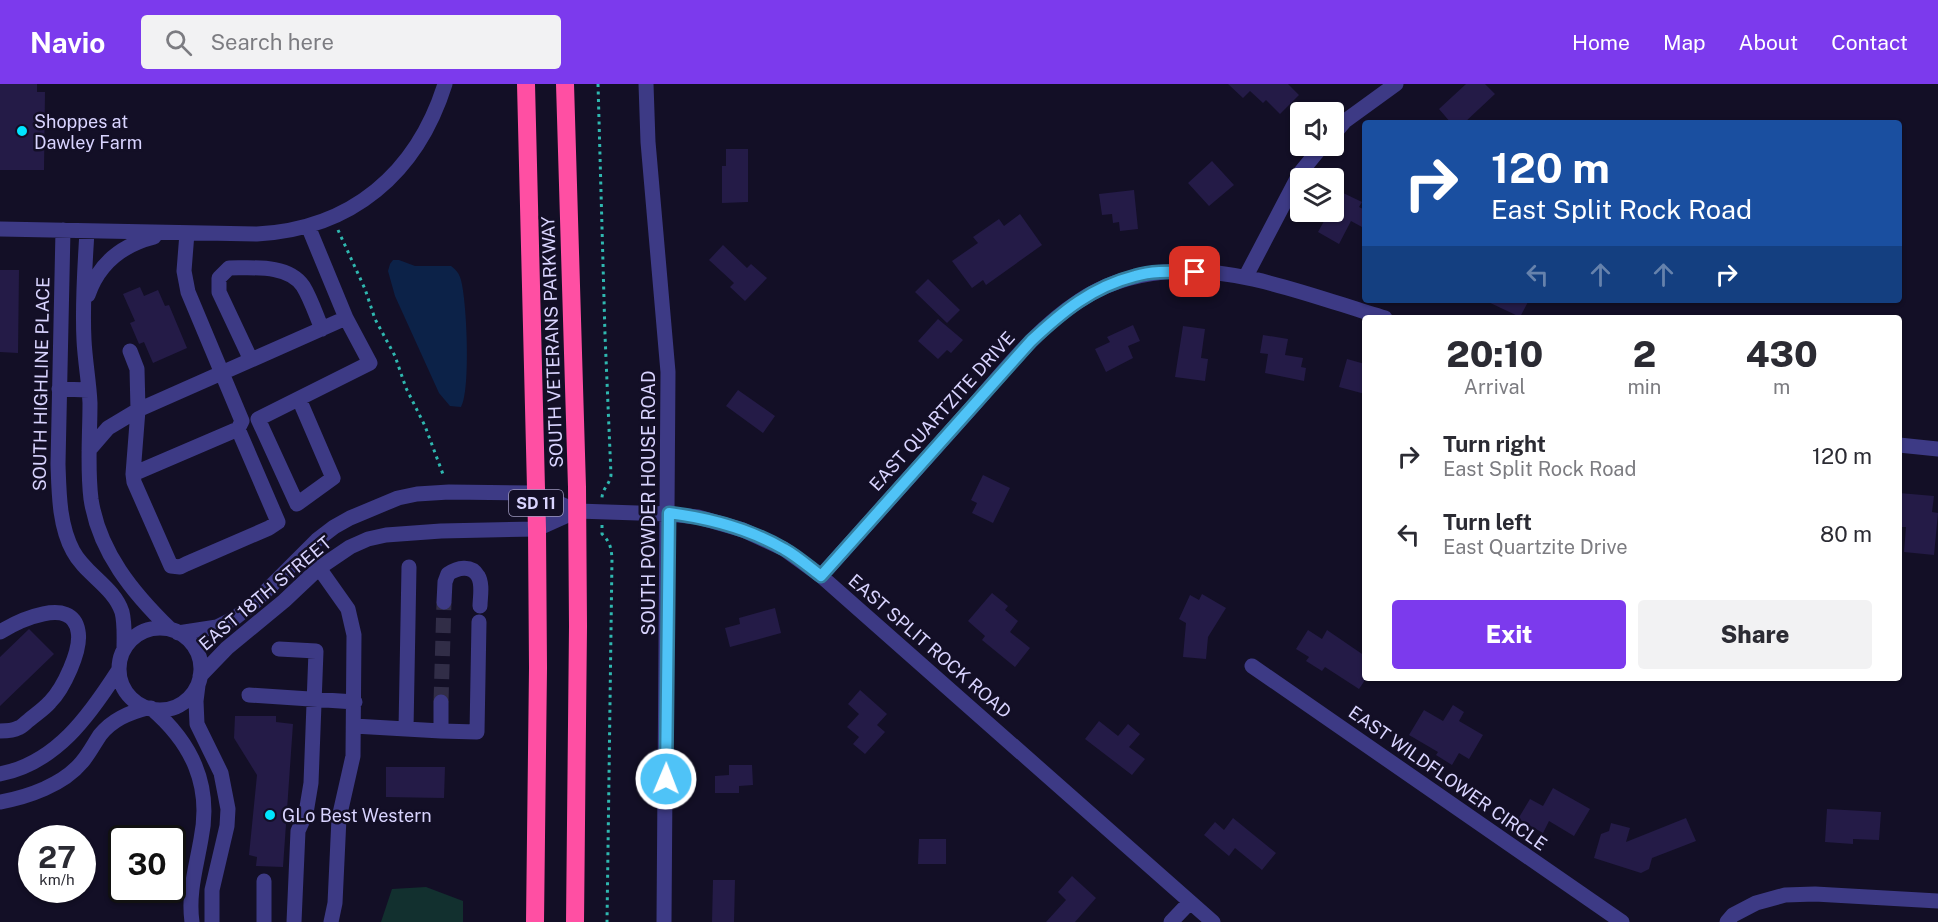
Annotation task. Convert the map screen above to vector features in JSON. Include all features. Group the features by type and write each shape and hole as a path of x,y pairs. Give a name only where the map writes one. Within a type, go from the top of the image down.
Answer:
{"highway":[{"name":"SOUTH VETERANS PARKWAY","path":"526,84 537,529 538,709 535,922"},
{"name":"SOUTH VETERANS PARKWAY","path":"565,84 578,512 575,922"}],"street":[{"path":"0,229 277,233 308,226 332,218 389,179 403,164 428,128 445,84"},
{"name":"SOUTH POWDER HOUSE ROAD","path":"646,84 648,142 668,372 669,513 664,922"},
{"path":"1344,122 1396,84"},
{"path":"1246,276 1300,173 1314,156"},
{"path":"133,474 258,419 370,363 346,318 308,226"},
{"name":"SOUTH HIGHLINE PLACE","path":"63,230 58,464 62,519 73,551 80,562 108,590 122,613 124,650"},
{"path":"87,231 83,315 89,390 91,497 94,512 109,553 137,595 174,631"},
{"path":"83,315 91,285 98,272 113,256 136,242 160,235 184,232"},
{"path":"184,232 184,271 188,292 278,522"},
{"path":"250,360 219,292 219,278 229,268 268,268 290,274 303,285 322,329"},
{"name":"EAST QUARTZITE DRIVE","path":"821,576 1031,341 1077,302 1095,290 1136,275 1166,272 1246,276 1375,315"},
{"path":"89,450 108,428 138,410 346,318"},
{"path":"130,351 138,369 134,482 171,566 180,567 269,528 333,478 299,399"},
{"path":"59,389 89,390"},
{"path":"258,419 297,504"},
{"path":"1902,445 1938,449"},
{"name":"EAST 18TH STREET","path":"124,650 135,637 147,631 158,628 174,631 217,627 234,618 256,601 317,540 350,518 398,498 431,492 536,493 578,512"},
{"name":"EAST SPLIT ROCK ROAD","path":"537,529 578,512 669,513 698,517 743,530 784,549 821,576 1213,922"},
{"name":"EAST 18TH STREET","path":"0,802 15,800 34,793 70,774 82,763 110,724 120,717 149,708 162,711 174,708 185,701 226,648 320,568 350,547 368,539 386,535 441,531 537,529"},
{"path":"406,729 409,567"},
{"path":"320,568 348,609 352,622 355,702 353,756 339,818 335,903 331,922"},
{"path":"354,726 477,732 480,614 478,576 472,570 464,568 456,569 448,574 445,582 444,602"},
{"path":"0,632 26,618 44,613 55,613 72,618 78,629 78,643 70,669 51,701 18,729 0,731"},
{"name":"EAST 18TH STREET","path":"174,631 188,640 195,650 200,662 199,680"},
{"path":"0,774 43,758 75,730 91,712 118,671 124,650"},
{"path":"279,650 316,651 311,783 306,813 298,831 294,922"},
{"name":"EAST WILDFLOWER CIRCLE","path":"1252,666 1622,922"},
{"path":"118,671 120,682 126,692 165,721 177,735 193,763 202,787 205,811 190,895 192,922"},
{"path":"199,680 196,701 197,724 221,773 228,809 227,826 212,890 212,922"},
{"path":"249,695 355,702"},
{"path":"441,702 441,730"},
{"path":"264,881 264,922"},
{"path":"1730,919 1756,903 1785,895 1815,894 1938,902"},
{"path":"1171,922 1190,902"}],"path":[{"path":"598,84 604,335 611,475 610,481 602,492"},
{"path":"332,218 365,289 375,319 395,356 444,478"},
{"path":"602,534 609,541 612,558 607,922"}],"green space":[{"path":"426,887 463,901 463,922 381,922 392,889"}],"water":[{"path":"393,260 415,266 451,266 459,275 465,303 467,343 466,383 461,407 450,406 439,393 395,296 388,271"}],"building":[{"name":"Shoppes at Dawley Farm","path":"0,84 37,84 37,92 45,92 44,170 0,170"},
{"path":"1228,84 1288,84 1299,95 1280,114 1266,100 1263,103 1250,91 1243,98"},
{"path":"1466,84 1485,84 1495,94 1467,120 1448,120 1439,109"},
{"path":"726,149 748,149 748,202 722,203 722,166 726,166"},
{"path":"1212,161 1234,185 1209,206 1188,183"},
{"path":"1134,190 1138,229 1120,231 1119,222 1113,223 1112,214 1102,215 1099,194"},
{"path":"1344,193 1362,202 1359,207 1362,208 1362,227 1351,221 1339,244 1318,232 1324,222 1344,222"},
{"path":"1020,214 1042,245 986,285 983,280 972,288 952,261 978,243 973,237 999,219 1004,226"},
{"path":"723,245 747,268 751,264 767,278 745,301 730,287 734,283 709,260"},
{"path":"0,270 19,270 18,353 0,352"},
{"path":"928,279 960,310 947,323 915,292"},
{"path":"140,287 144,296 158,290 165,306 169,305 187,348 153,363 144,342 139,344 130,323 135,321 123,294"},
{"path":"1490,303 1527,303 1521,315 1516,315"},
{"path":"938,319 963,340 951,353 947,350 938,359 918,341"},
{"path":"1133,325 1140,341 1128,346 1133,358 1106,372 1095,349 1110,342 1107,337"},
{"path":"1183,326 1205,329 1201,358 1208,359 1205,381 1175,377"},
{"path":"1263,335 1288,339 1285,355 1303,358 1301,367 1306,368 1304,381 1265,373 1268,354 1260,353"},
{"path":"1347,359 1362,363 1362,393 1339,387"},
{"path":"738,390 775,416 763,433 726,406"},
{"path":"983,475 1010,488 993,523 972,513 977,503 971,500"},
{"path":"1902,493 1934,496 1932,512 1938,513 1934,555 1904,552 1906,527 1902,527"},
{"path":"992,593 1008,606 1005,610 1018,621 1010,632 1030,648 1015,667 982,640 985,636 968,621"},
{"path":"1202,594 1226,608 1208,637 1206,659 1183,657 1186,623 1179,619 1190,595 1199,600"},
{"path":"775,608 781,633 730,647 725,628 740,624 739,618"},
{"path":"29,629 54,654 0,706 0,657"},
{"path":"1308,630 1322,639 1327,630 1362,654 1362,681 1364,681 1359,689 1325,667 1322,671 1306,661 1309,657 1296,649"},
{"path":"860,690 887,714 877,725 885,732 865,754 853,744 859,737 847,727 859,714 848,704"},
{"path":"1453,705 1464,712 1459,721 1483,735 1469,759 1459,753 1452,765 1436,755 1438,752 1409,735 1424,710 1443,721"},
{"name":"GLo Best Western","path":"235,716 276,716 276,722 293,724 283,867 256,866 257,857 249,855 257,775 234,738"},
{"path":"1099,721 1118,736 1128,724 1140,734 1129,747 1145,759 1132,775 1085,739"},
{"path":"729,765 752,765 753,785 739,786 739,793 715,793 715,776 729,775"},
{"path":"386,767 445,767 444,798 386,797"},
{"path":"1553,788 1590,809 1574,836 1549,821 1543,833 1518,819 1530,799 1543,806"},
{"path":"1827,809 1881,812 1879,840 1853,839 1853,844 1825,842"},
{"path":"1233,818 1276,853 1262,870 1235,848 1229,856 1204,835 1215,822 1224,830"},
{"path":"1686,818 1696,841 1652,858 1649,869 1641,873 1594,858 1601,834 1609,831 1611,823 1630,828 1626,842"},
{"path":"919,839 946,839 946,864 918,864"},
{"path":"1072,876 1096,898 1075,922 1046,922 1066,900 1058,892"},
{"path":"713,880 735,880 734,922 712,922"}],"tunnel":[{"path":"441,702 444,602"}],"place":[{"name":"Shoppes at Dawley Farm","path":"22,131"},
{"name":"GLo Best Western","path":"270,815"}],"route":[{"path":"666,779 669,513 698,517 743,530 784,549 821,576 1031,341 1055,319 1095,290 1136,275 1195,272"}]}
